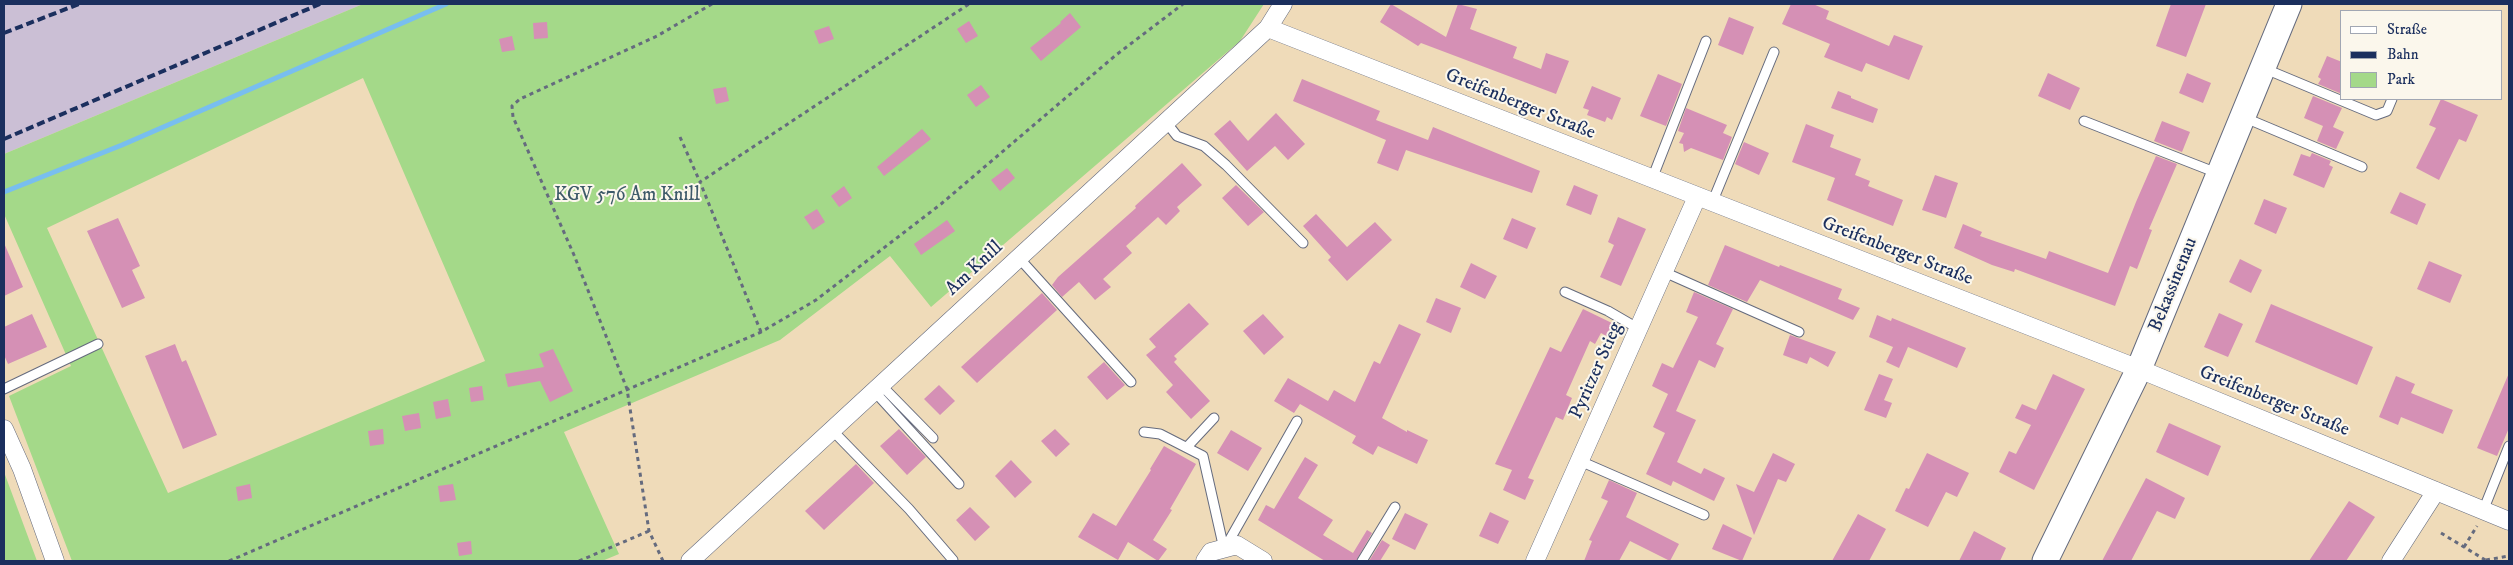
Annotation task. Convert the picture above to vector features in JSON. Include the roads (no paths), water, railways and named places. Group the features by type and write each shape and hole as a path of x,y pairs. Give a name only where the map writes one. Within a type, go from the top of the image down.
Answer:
{"street":[{"name":"Am Knill","path":"690,561 1268,28 1283,4"},
{"name":"Bekassinenau","path":"2045,561 2139,369 2289,4"},
{"name":"Greifenberger Straße","path":"1268,28 1652,180 2139,369 2509,521"},
{"name":"Pyritzer Stieg","path":"1535,561 1664,272 1705,200"},
{"path":"4,429 22,469 55,561"},
{"path":"2391,561 2436,490"},
{"path":"1205,561 1211,552 1237,546 1263,561"}],"lane":[{"path":"1652,180 1706,41"},
{"path":"1705,200 1774,52"},
{"path":"2263,68 2376,115 2381,115 2387,111 2392,100"},
{"path":"2243,116 2362,167"},
{"path":"2084,121 2220,174"},
{"path":"1166,122 1177,136 1204,146 1219,159 1303,244"},
{"path":"1019,258 1131,382"},
{"path":"1664,272 1798,332"},
{"path":"1565,292 1608,311 1639,329"},
{"path":"4,389 98,344"},
{"path":"878,388 933,438"},
{"path":"878,388 959,484"},
{"path":"1187,447 1214,418"},
{"path":"1224,549 1297,421"},
{"path":"832,430 909,509 953,560"},
{"path":"1144,432 1160,434 1203,456 1224,549"},
{"path":"2485,511 2509,446"},
{"path":"1580,461 1704,515"},
{"path":"1362,561 1395,507"}],"waterway":[{"path":"4,192 122,145 446,4"}],"railway":[{"path":"4,33 79,4"},
{"path":"4,139 320,4"}],"park label":[{"name":"KGV 576 Am Knill","path":"627,196"}]}
